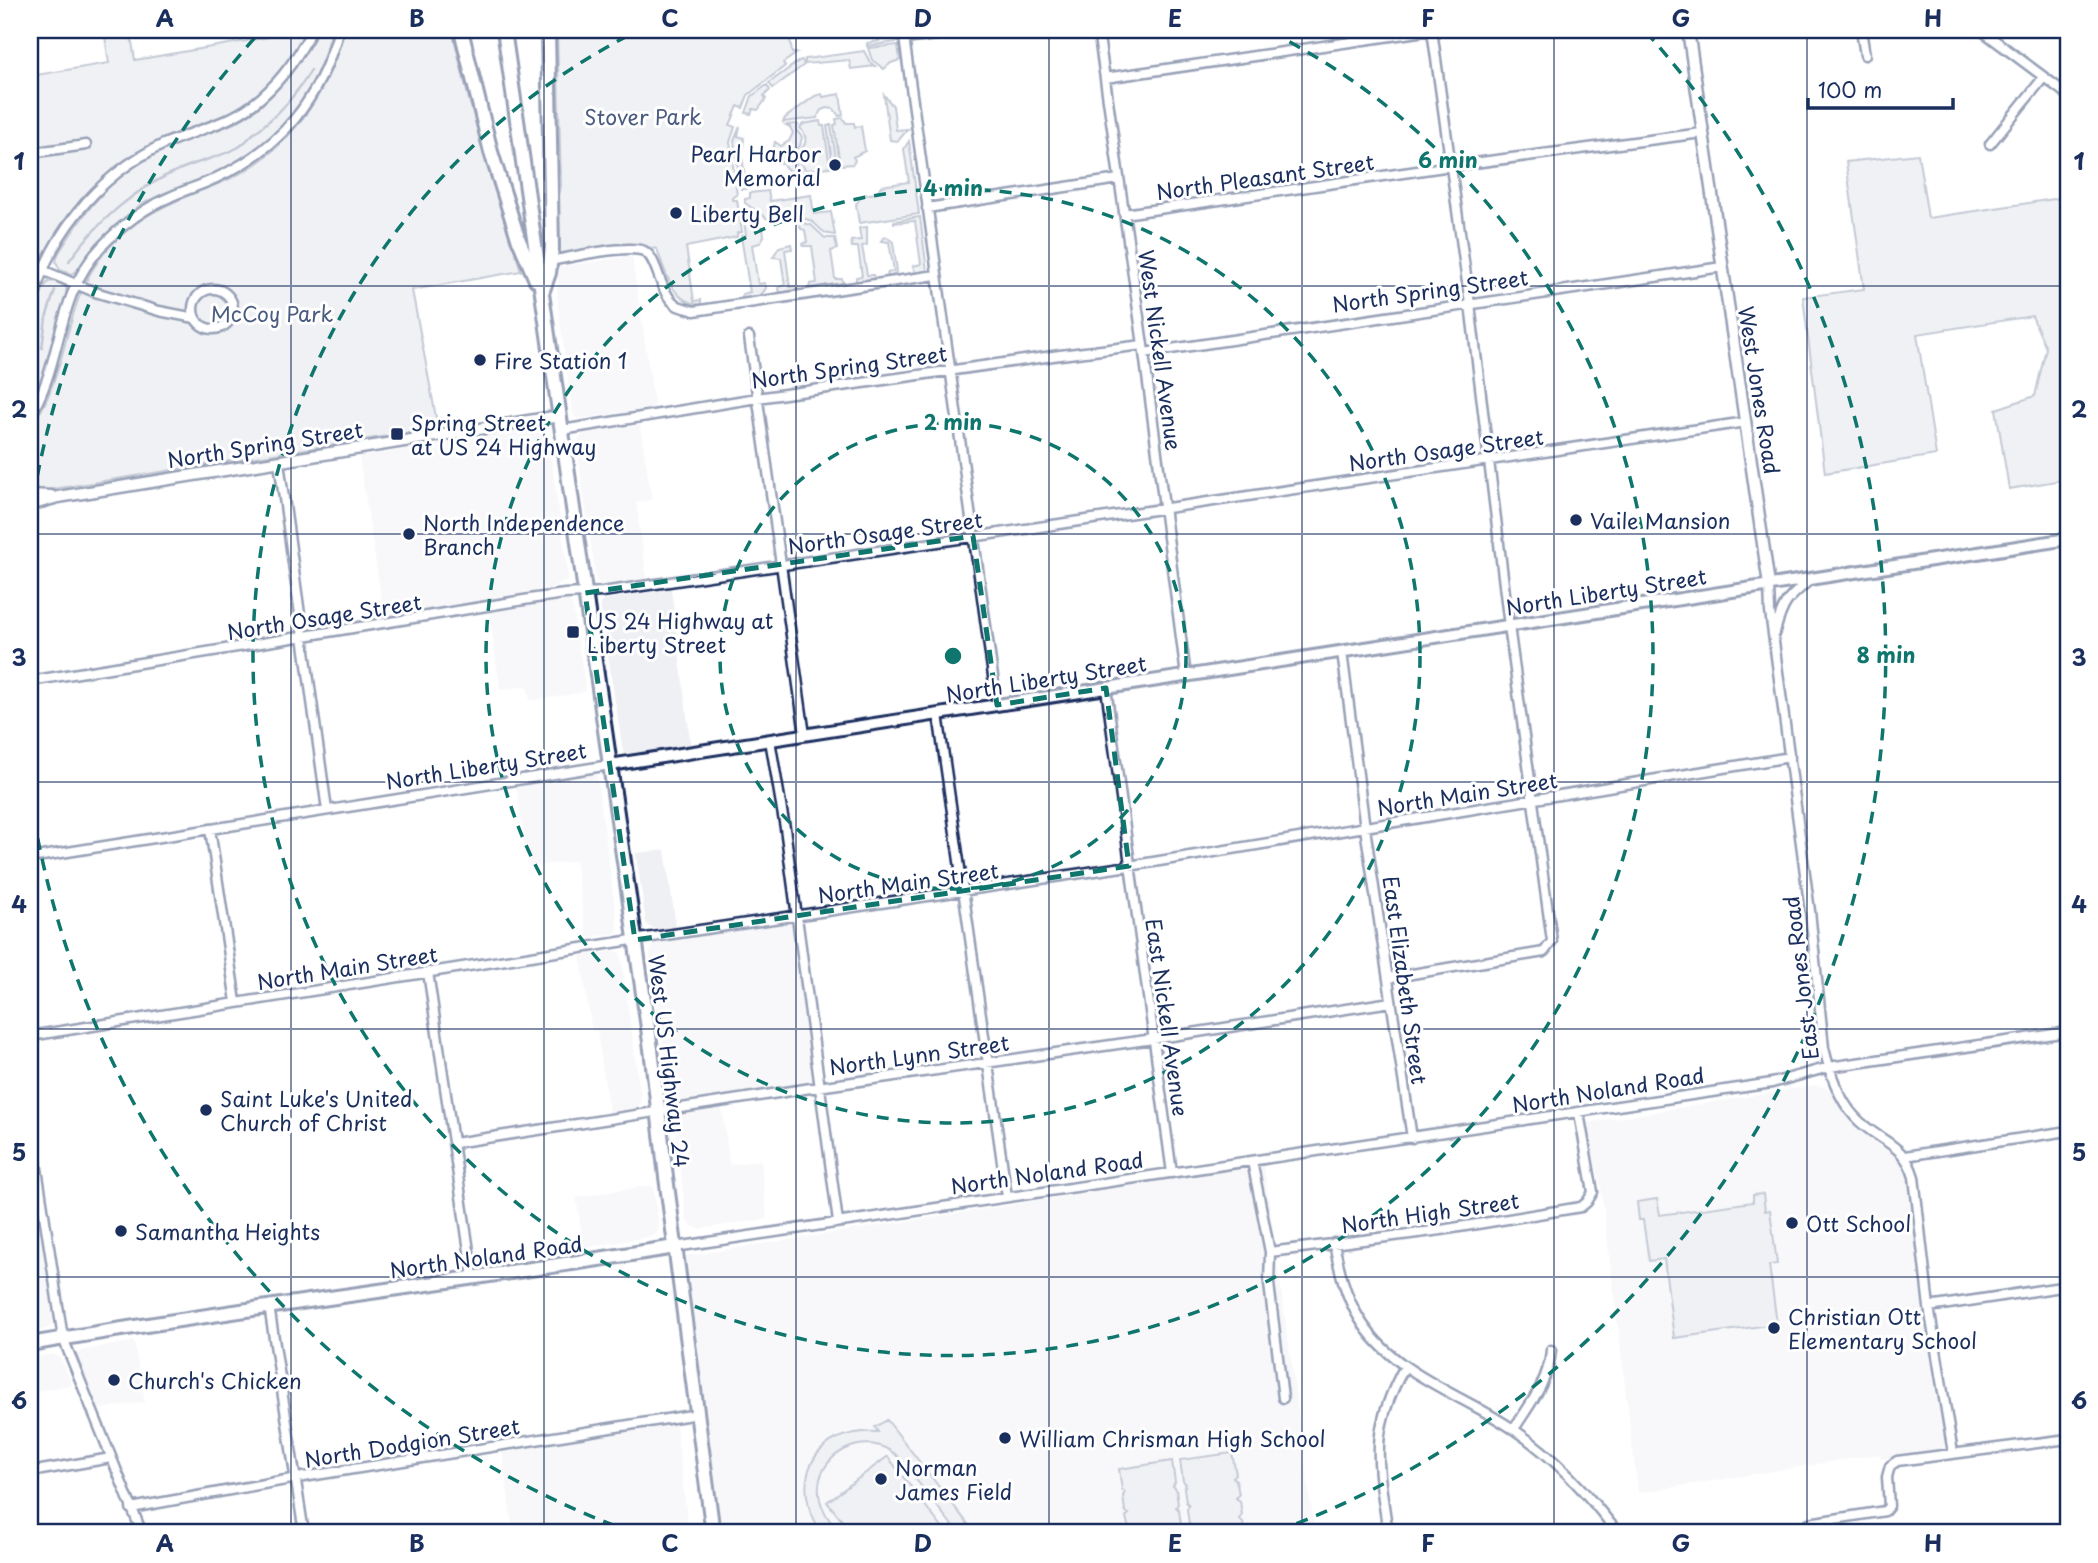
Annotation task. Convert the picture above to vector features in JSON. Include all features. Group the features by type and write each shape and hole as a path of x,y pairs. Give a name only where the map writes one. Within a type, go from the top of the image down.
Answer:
{"main road":[{"path":"461,30 491,152 518,239 542,294"},
{"path":"504,30 542,294"},
{"path":"542,294 551,261 552,237 548,30"},
{"name":"West US Highway 24","path":"542,294 659,1111 713,1533"},
{"name":"North Liberty Street","path":"610,765 2068,539"},
{"name":"North Noland Road","path":"30,1343 675,1247"}],"street":[{"path":"30,315 43,271 57,242 90,197 136,159 164,144 235,116 253,105 303,48 312,30"},
{"path":"30,416 48,379 64,313 76,285 100,247 130,219 167,198 240,166 270,144 293,122 311,98 325,71 339,30"},
{"path":"973,30 904,34 997,705"},
{"name":"West Nickell Avenue","path":"1098,30 1186,676"},
{"path":"1105,78 1432,30 1552,941 1544,952 1388,978"},
{"name":"West Jones Road","path":"1688,30 1769,585 1790,757"},
{"path":"1861,30 1865,55"},
{"path":"1981,30 2068,95"},
{"path":"1990,144 2044,76"},
{"name":"North Pleasant Street","path":"1124,214 1451,166 1702,133"},
{"path":"30,153 86,145"},
{"path":"928,208 1119,179"},
{"path":"551,261 597,253 640,250 650,256 666,295 678,306 694,311 936,275"},
{"path":"30,265 95,292 159,311 195,318 205,328 211,329 224,326 233,316 229,296 218,289 205,290 195,299 195,318"},
{"name":"North Spring Street","path":"562,430 757,398 1060,355 1143,349 1722,267"},
{"path":"749,337 805,735"},
{"name":"North Spring Street","path":"30,505 58,497 560,416"},
{"name":"North Osage Street","path":"30,681 546,597 780,565 1746,422"},
{"path":"279,462 327,810"},
{"name":"North Spring Street","path":"30,495 58,497"},
{"path":"1774,635 1782,608 1790,596 1811,579"},
{"name":"East Elizabeth Street","path":"1342,652 1365,828 1412,1138"},
{"path":"1106,688 1129,866"},
{"path":"938,714 1007,1197"},
{"path":"770,740 785,828 838,1222"},
{"name":"North Main Street","path":"30,1036 428,972 1129,866 1790,757"},
{"name":"East Jones Road","path":"1790,757 1824,1048 1829,1068 1840,1096 1854,1116 1872,1133 1905,1156"},
{"name":"North Liberty Street","path":"30,858 610,765"},
{"path":"210,829 236,1002"},
{"name":"East Nickell Avenue","path":"1129,866 1171,1173"},
{"path":"428,972 473,1278"},
{"name":"North Lynn Street","path":"454,1143 1391,1002"},
{"name":"North Noland Road","path":"675,1247 1579,1113 1772,1083 1829,1068 2068,1032"},
{"name":"North High Street","path":"1270,1252 1441,1230 1581,1207 1593,1192 1579,1113"},
{"path":"30,1125 63,1338 142,1533"},
{"path":"1953,1453 1929,1307 1914,1177 1905,1156 2068,1131"},
{"path":"1252,1161 1270,1252 1269,1284 1283,1398"},
{"path":"1334,1243 1342,1278 1359,1318 1377,1342 1405,1366 1514,1429 1577,1482 1618,1533"},
{"path":"1929,1307 2068,1286"},
{"path":"269,1306 304,1533"},
{"path":"1514,1429 1543,1383 1550,1366 1550,1350"},
{"path":"1388,1533 1377,1459 1379,1432 1388,1400 1405,1366"},
{"name":"North Dodgion Street","path":"131,1508 297,1478 698,1414"},
{"path":"1797,1533 1809,1523 1885,1511 1890,1498 1887,1477 1890,1466 1897,1461 2068,1439"},
{"path":"30,1472 111,1458"}],"highlighted area":[{"path":"973,536 997,705 1106,688 1129,866 635,940 585,593"}],"shaded area":[{"path":"632,256 655,408 578,419 572,409 557,299 558,267"},
{"path":"640,425 652,500 636,503 647,579 599,585 596,580 576,442 583,433"},
{"path":"543,427 548,435 567,581 552,588 384,616 359,457"},
{"path":"671,589 691,747 636,756 626,755 623,752 600,604 604,600"},
{"path":"567,600 573,608 586,692 530,701 527,686 500,690 489,612"},
{"path":"592,773 597,776 618,929 616,933 587,938 575,861 528,867 516,785"},
{"path":"665,850 676,928 656,929 646,923 636,853"},
{"path":"792,922 814,1076 811,1081 808,1084 674,1101 670,1097 650,953 652,946 656,942"},
{"path":"619,952 621,956 641,1098 640,1105 636,1108 609,1112 597,1031 592,1031 580,956"},
{"name":"Christian Ott Elementary School","path":"1817,1085 1828,1088 1872,1140 1901,1160 1908,1170 1946,1442 1942,1450 1935,1453 1881,1459 1880,1454 1638,1493 1601,1188 1586,1123"},
{"path":"722,1108 730,1165 761,1160 767,1219 699,1229 690,1225 686,1219 674,1118 678,1115"},
{"path":"30,1160 53,1318 47,1329 30,1332"},
{"name":"William Chrisman High School","path":"1264,1165 1315,1533 722,1533 685,1256"},
{"path":"653,1185 659,1228 657,1233 653,1236 584,1248 576,1197"},
{"path":"134,1341 145,1402 95,1410 75,1356 84,1350"},
{"path":"53,1354 61,1358 72,1385 30,1392 30,1358"},
{"path":"676,1424 689,1533 513,1533 502,1451"}],"green space":[{"path":"104,30 130,30 135,60 270,37 270,30 308,30 278,76 253,99 223,118 159,141 129,158 88,195 45,257 30,257 30,76 109,63"},
{"path":"319,30 332,30 306,94 278,131 261,147 221,172 144,203 112,228 76,272 71,274 60,270 56,262 58,254 103,192 126,171 149,156 243,119 281,86"},
{"name":"McCoy Park","path":"344,30 452,30 469,100 521,271 412,290 438,428 30,491 30,427 50,392 79,296 94,267 105,252 131,227 161,208 249,168 287,137 303,118 328,76"},
{"name":"Stover Park","path":"557,30 789,30 792,53 797,53 748,95 743,108 738,106 730,125 735,127 730,142 737,195 732,197 732,200 737,200 742,232 737,233 737,237 686,247 694,301 701,300 701,305 691,303 676,292 657,249 640,246 558,253 557,206 561,186"},
{"path":"878,30 896,30 897,42 867,46 867,43 879,41"},
{"path":"898,45 900,60 884,69 872,60 868,48"},
{"path":"864,51 875,66 851,69 849,60 805,64 805,59"},
{"path":"802,60 804,65 773,88 769,83"},
{"path":"767,85 770,90 758,110 753,109 751,114 746,113 752,96"},
{"path":"822,94 823,97 840,94 843,115 839,116 834,109 827,108 821,110 817,118 783,122 815,96"},
{"path":"884,95 893,106 896,130 908,129 898,141 890,140"},
{"path":"843,118 846,123 854,123 855,127 861,126 865,151 853,157 853,164 840,165 834,125 837,124 836,119"},
{"path":"820,121 821,126 824,126 830,167 806,170 788,155 799,151 804,145 805,137 800,128 803,124"},
{"path":"796,124 796,130 802,137 800,146 795,150 787,149 786,153 773,151 775,142 781,146 789,141 793,133 786,125"},
{"path":"831,125 837,166 833,167 827,126"},
{"path":"740,126 738,136 744,138 741,150 747,189 741,189 734,141"},
{"path":"909,141 919,214 859,223 856,204 863,195 876,193 881,186 909,182 904,149"},
{"path":"774,154 791,160 804,174 788,170 775,160"},
{"path":"1918,154 1928,218 2068,197 2068,479 2009,489 1996,409 2035,396 2046,348 2032,316 1917,334 1936,455 1825,473 1803,297 1864,289 1846,162"},
{"path":"768,191 770,201 811,195 814,214 831,212 835,235 826,233 814,223 802,218 772,222 745,203 745,199 750,198 750,193"},
{"path":"743,213 763,228 764,236 760,243 752,245 758,284 765,283 766,288 760,295 743,299 742,294 750,292 741,236 746,235"},
{"path":"920,217 927,271 915,273 913,266 921,264 915,221 894,221"},
{"path":"799,222 811,225 825,238 835,238 837,249 831,251 835,279 842,279 843,283 809,288 810,284 817,283 812,246 803,246 807,242 805,230 801,229"},
{"path":"867,227 867,245 862,246 867,275 873,275 875,278 856,282 856,277 862,276 858,247 852,247 851,241 861,240 859,228"},
{"path":"887,237 893,242 897,271 895,275 888,277 887,273 894,271 889,242 881,241"},
{"path":"791,244 792,249 785,250 790,287 797,286 798,289 781,293 778,288 785,285 781,258 773,257 779,247"},
{"path":"55,281 66,287 66,297 44,373 30,408 34,323 42,292 48,282"},
{"path":"1763,1194 1765,1211 1770,1210 1777,1264 1769,1265 1777,1324 1674,1338 1664,1259 1649,1261 1643,1220 1639,1220 1637,1202 1657,1199 1660,1215 1753,1202 1753,1195"},
{"path":"887,1420 975,1533 958,1533 898,1456 889,1450 867,1444 845,1450 827,1464 819,1492 827,1517 839,1533 822,1533 812,1514 807,1495 807,1477 812,1462 822,1448 837,1438 855,1433 878,1432 875,1427"},
{"path":"1232,1453 1236,1474 1233,1477 1239,1494 1236,1498 1240,1501 1242,1515 1239,1519 1243,1522 1244,1533 1190,1533 1192,1526 1189,1524 1189,1505 1186,1502 1186,1484 1183,1481 1180,1460"},
{"name":"Norman James Field","path":"887,1457 946,1533 852,1533 827,1502"},
{"path":"1172,1461 1175,1482 1173,1486 1176,1489 1176,1507 1179,1510 1179,1528 1182,1533 1130,1533 1126,1517 1129,1514 1125,1511 1125,1492 1122,1490 1119,1469"}],"waterway":[{"path":"69,261 105,219 148,185 241,145 285,105 311,70"},
{"path":"42,348 46,318 55,290"}],"place":[{"name":"Pearl Harbor Memorial","path":"835,165"},
{"name":"Liberty Bell","path":"676,213"},
{"name":"Fire Station 1","path":"480,360"},
{"name":"Spring Street at US 24 Highway","path":"397,434"},
{"name":"Vaile Mansion","path":"1576,520"},
{"name":"North Independence Branch","path":"409,534"},
{"name":"US 24 Highway at Liberty Street","path":"573,632"},
{"name":"Saint Luke's United Church of Christ","path":"206,1110"},
{"name":"Ott School","path":"1792,1223"},
{"name":"Samantha Heights","path":"121,1231"},
{"name":"Christian Ott Elementary School","path":"1774,1328"},
{"name":"Church's Chicken","path":"114,1380"},
{"name":"William Chrisman High School","path":"1005,1438"},
{"name":"Norman James Field","path":"881,1479"}]}
